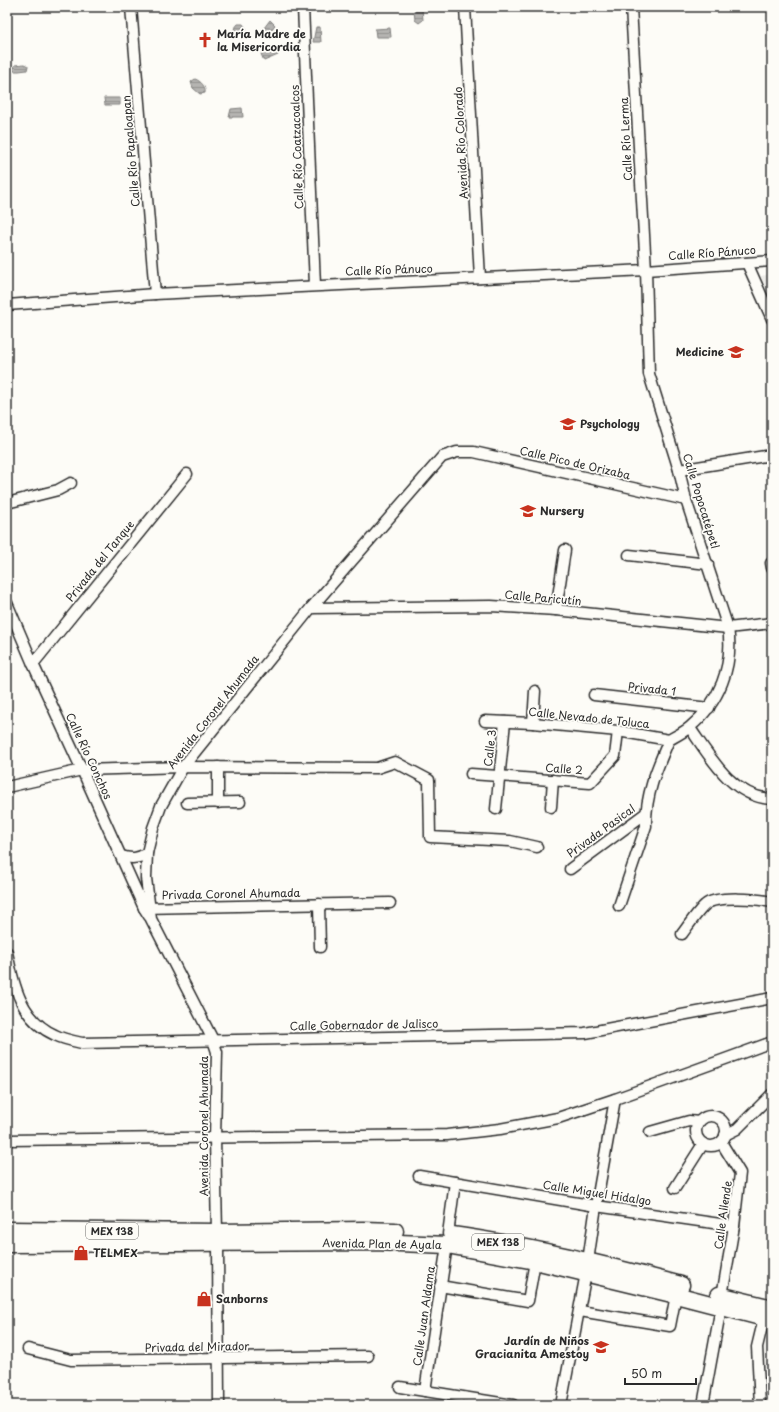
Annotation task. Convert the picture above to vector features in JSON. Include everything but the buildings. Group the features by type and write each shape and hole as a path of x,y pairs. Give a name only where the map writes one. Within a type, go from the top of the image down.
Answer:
{"main road":[{"name":"Avenida Plan de Ayala","path":"7,1230 375,1242 447,1240 498,1241 676,1295 722,1301"},
{"name":"Avenida Plan de Ayala","path":"7,1244 217,1238"},
{"name":"Avenida Plan de Ayala","path":"447,1240 535,1261 587,1267 722,1301 769,1316"}],"street":[{"name":"Calle Río Papaloapan","path":"131,7 155,294"},
{"name":"Calle Río Coatzacoalcos","path":"303,7 315,285"},
{"name":"Avenida Río Colorado","path":"465,7 480,278"},
{"name":"Calle Río Lerma","path":"631,7 646,270"},
{"name":"Calle Río Pánuco","path":"7,305 155,294 646,270 772,261"},
{"path":"747,263 772,319"},
{"name":"Calle Popocatépetl","path":"646,270 649,374 679,470 686,500 728,628 730,643 728,665 719,692 709,708 690,728"},
{"name":"Calle Pico de Orizaba","path":"457,452 474,452 686,500"},
{"name":"Avenida Coronel Ahumada","path":"219,1405 215,1138 217,1052 213,1040 151,919 147,908 147,853 153,828 161,806 183,767 311,608 442,457 457,452"},
{"path":"679,470 765,456"},
{"name":"Privada del Tanque","path":"33,664 187,474"},
{"path":"7,503 58,490 71,483"},
{"path":"556,610 565,550"},
{"path":"629,555 708,564"},
{"name":"Calle Río Conchos","path":"7,603 9,613 121,856 147,908"},
{"name":"Calle Paricutín","path":"311,608 491,606 556,610 728,628 772,623"},
{"path":"532,723 535,691"},
{"name":"Privada 1","path":"594,695 709,708"},
{"name":"Calle Nevado de Toluca","path":"485,721 532,723 618,731 669,740"},
{"name":"Calle 3","path":"496,810 506,722"},
{"path":"619,906 646,826 646,813 653,776 669,740 690,728 708,755 726,776 745,791 764,798 772,799"},
{"name":"Calle 2","path":"471,774 590,783 616,756 618,731"},
{"path":"7,787 82,770 183,767 377,768 395,762 430,780 430,837 510,841 537,847"},
{"path":"218,767 218,802"},
{"path":"552,807 553,780"},
{"path":"187,803 240,802"},
{"name":"Privada Pasical","path":"570,869 646,813"},
{"path":"121,856 130,859 140,858 147,853"},
{"path":"682,934 705,904 725,898 772,902"},
{"name":"Privada Coronel Ahumada","path":"147,908 390,903"},
{"path":"319,904 320,947"},
{"name":"Calle Gobernador de Jalisco","path":"7,952 12,981 22,1006 37,1024 54,1035 82,1043 585,1033 772,998"},
{"path":"7,1140 447,1135 500,1129 558,1118 772,1042"},
{"path":"723,1138 726,1129 724,1123 720,1119 708,1116 699,1122 696,1128 698,1140 709,1146 715,1145 736,1129 772,1094"},
{"path":"562,1405 580,1311 596,1206 615,1099"},
{"path":"650,1132 689,1121 699,1122"},
{"name":"Calle Allende","path":"703,1405 734,1226 740,1173 723,1138"},
{"path":"675,1188 703,1144"},
{"name":"Calle Miguel Hidalgo","path":"418,1176 596,1206 734,1226"},
{"name":"Calle Juan Aldama","path":"425,1391 455,1182"},
{"path":"440,1286 528,1301 535,1261"},
{"path":"580,1311 670,1326 676,1295"},
{"path":"760,1405 757,1347 769,1316"},
{"name":"Privada del Mirador","path":"28,1349 71,1360 368,1356"},
{"path":"400,1387 513,1405"}],"shaded area":[{"path":"416,8 422,8 423,20 419,23 415,20 414,11"},
{"path":"270,20 275,25 271,30 271,33 265,33 264,28"},
{"path":"238,24 243,24 247,30 242,34 237,33 234,29"},
{"path":"316,27 320,27 321,42 313,42"},
{"path":"390,28 391,37 376,37 375,29"},
{"path":"275,48 278,55 264,61 261,54"},
{"path":"24,64 28,66 27,70 13,71 12,69 15,65"},
{"path":"195,79 203,84 205,93 200,94 193,88 191,82"},
{"path":"104,98 120,98 120,105 105,105"},
{"path":"242,108 243,117 229,117 231,109"},
{"path":"772,274 772,301 761,276"}],"place":[{"name":"María Madre de la Misericordia","path":"205,40"},
{"name":"Medicine","path":"736,352"},
{"name":"Psychology","path":"568,424"},
{"name":"Nursery","path":"528,511"},
{"name":"TELMEX","path":"81,1253"},
{"name":"Sanborns","path":"204,1299"},
{"name":"Jardín de Niños Gracianita Amestoy","path":"601,1347"}]}
